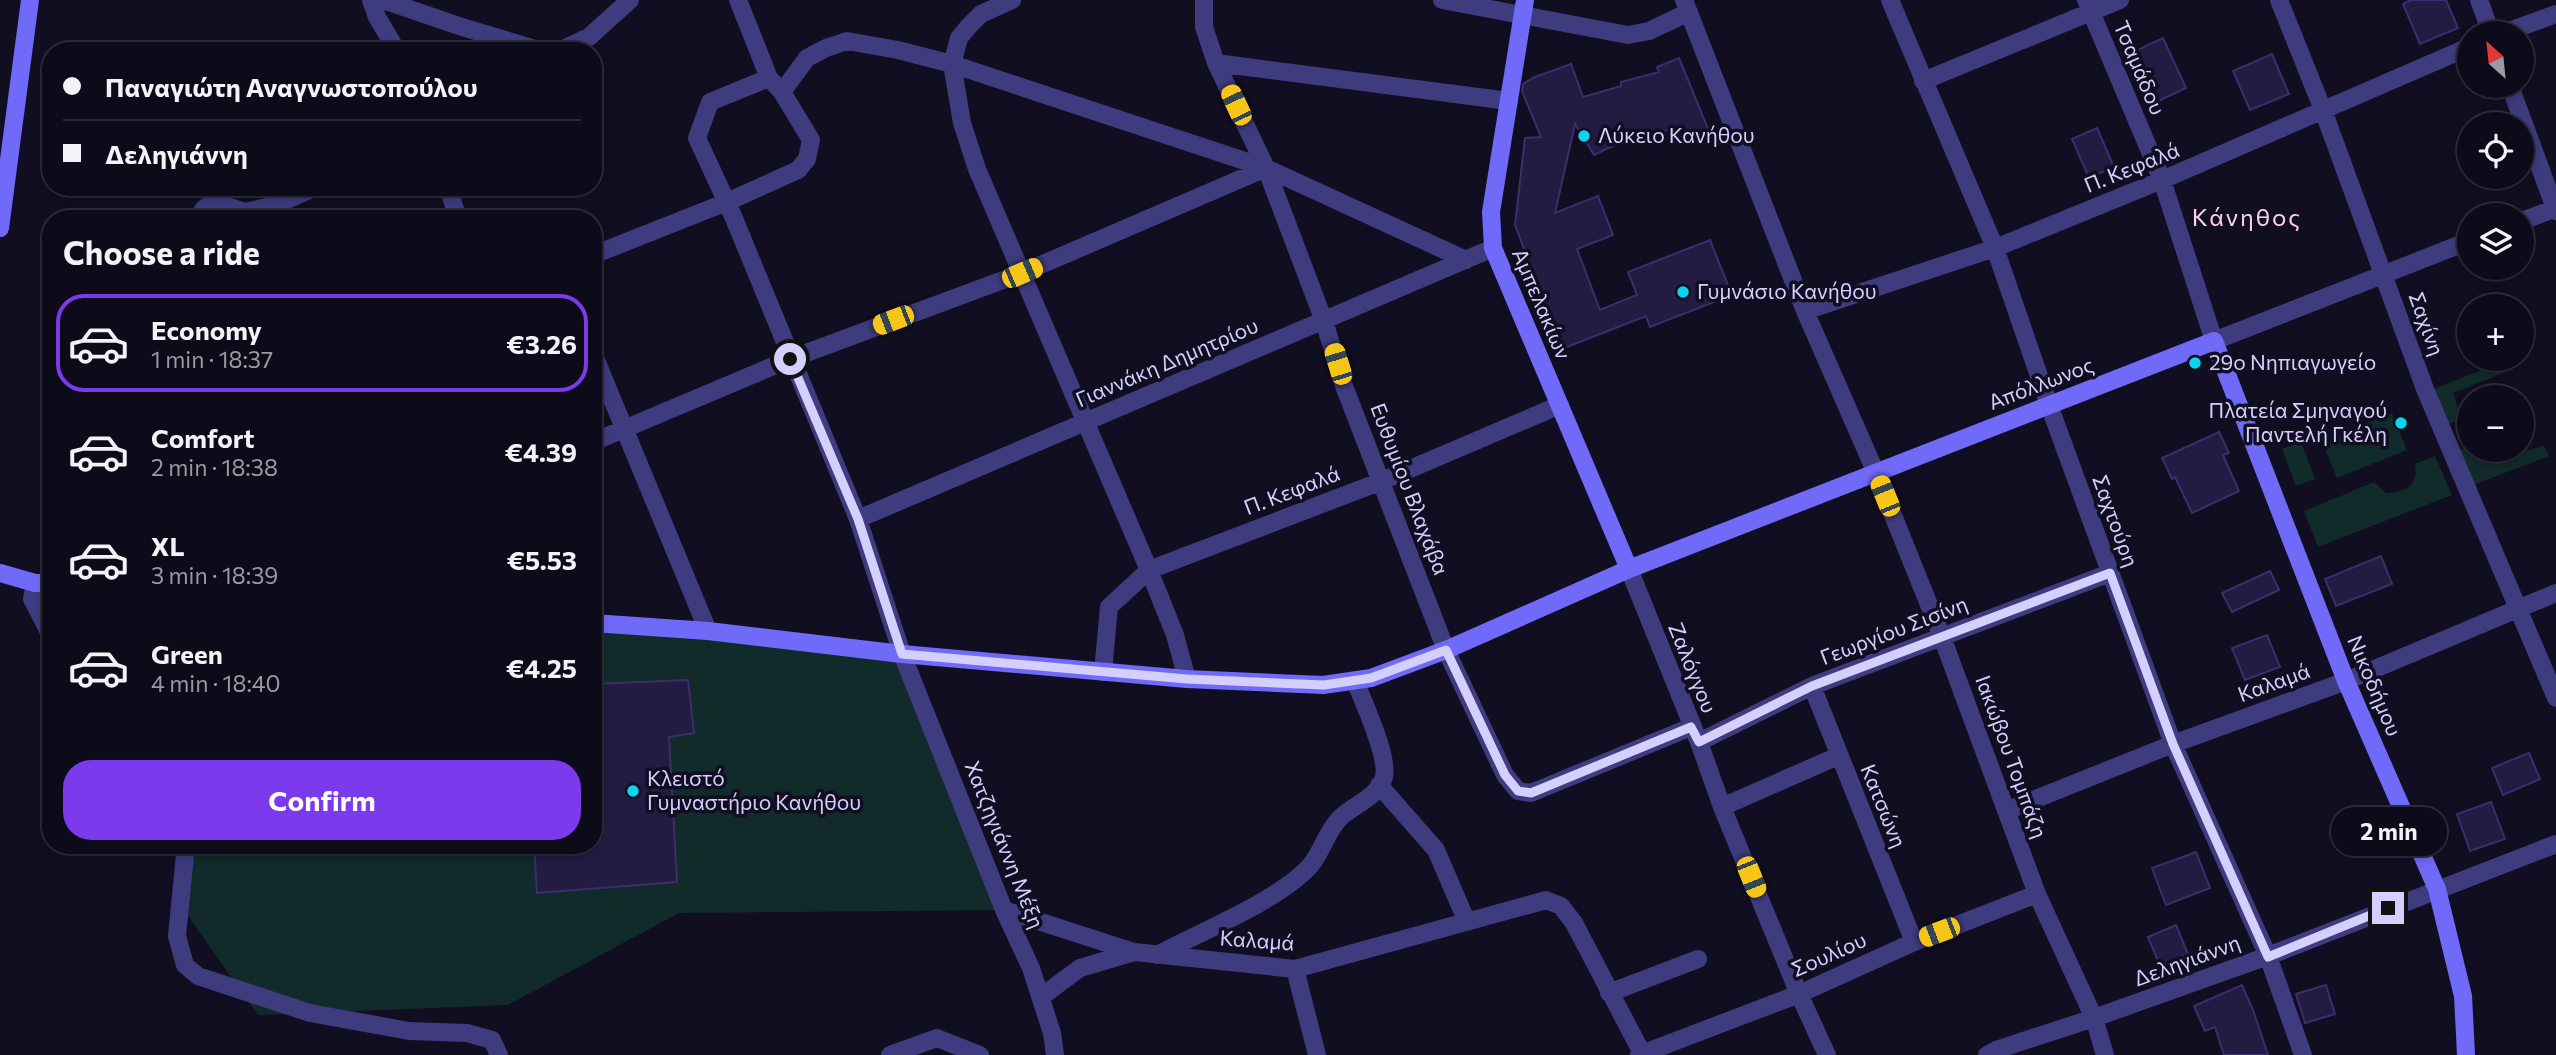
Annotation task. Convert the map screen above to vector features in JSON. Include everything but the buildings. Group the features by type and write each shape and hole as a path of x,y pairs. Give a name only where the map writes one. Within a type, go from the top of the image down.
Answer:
{"street":[{"path":"0,228 30,0"},
{"path":"371,0 377,17 392,42"},
{"path":"383,0 489,42"},
{"path":"604,0 606,21"},
{"path":"578,42 589,37 630,0"},
{"path":"602,252 798,170 807,159 811,140 782,92 769,78 738,0"},
{"path":"1012,0 982,14 959,38 952,64 962,123 977,169 1149,570 1175,635 1187,679"},
{"name":"Ευθυμίου Βλαχάβα","path":"1204,0 1203,27 1216,63 1266,168 1324,321 1344,386 1446,650 1505,775 1518,791"},
{"path":"1442,0 1524,8 1628,35 1649,31 1687,6"},
{"name":"Σαχτούρη","path":"1890,0 1995,248 2049,405 2173,744 2268,957 2303,1055"},
{"path":"1923,81 2088,6 2120,0"},
{"name":"Σαχίνη","path":"2279,0 2323,110 2424,386 2516,609 2556,698"},
{"path":"2479,0 2487,21"},
{"name":"Ιακώβου Τομπάζη","path":"1687,6 1805,311 1876,472 1942,637 2037,894 2094,1018 2105,1055"},
{"name":"Τσαμάδου","path":"2088,6 2162,180 2214,341"},
{"name":"Αμπελακίων","path":"1524,8 1491,212 1493,248 1629,569"},
{"path":"2534,22 2556,14"},
{"path":"782,92 807,58 826,48 847,41 898,50 952,64 1266,168 1466,260"},
{"name":"Π. Κεφαλά","path":"1805,311 1995,248 2162,180 2457,52"},
{"path":"1216,63 1509,101"},
{"path":"727,202 696,138 710,103 769,78"},
{"path":"2514,98 2556,209 2534,217"},
{"path":"602,438 790,359 1022,273 1266,168"},
{"path":"254,210 296,196"},
{"path":"202,210 215,202 239,210"},
{"name":"Χατζηγιάννη Μέξη","path":"727,202 858,519 902,654 1004,910 1031,968 1052,1033 1055,1055"},
{"name":"Απόλλωνος","path":"602,624 708,631 902,654 1187,679 1324,685 1371,678 1446,650 1629,569 2457,247"},
{"name":"Γιαννάκη Δημητρίου","path":"858,519 1493,248"},
{"name":"Νικοδήμου","path":"2214,341 2346,681 2437,889 2463,996 2466,1055"},
{"path":"602,374 708,631"},
{"name":"Π. Κεφαλά","path":"1103,672 1109,607 1149,570 1382,481 1560,405"},
{"name":"Ζαλόγγου","path":"1629,569 1722,807 1827,1055"},
{"path":"0,573 39,588"},
{"name":"Γεωργίου Σισίνη","path":"1518,791 1531,793 1695,735 1812,686 2110,573"},
{"name":"Καλαμά","path":"2006,811 2173,744 2346,681 2556,593"},
{"path":"1157,955 1265,900 1291,882 1310,866 1339,818 1372,794 1384,779 1384,763 1376,735 1354,681"},
{"name":"Κατσώνη","path":"1812,686 1914,942"},
{"path":"1722,807 1838,756"},
{"path":"1379,785 1436,850 1467,922"},
{"name":"Δεληγιάννη","path":"1987,1055 2268,957 2556,844"},
{"path":"185,854 177,936 185,965 198,976 310,1013 410,1031 467,1032 492,1040 499,1055"},
{"name":"Σουλίου","path":"1642,1055 1799,994 1914,942 2037,894"},
{"name":"Καλαμά","path":"1004,910 1134,953 1295,969 1546,900 1561,906 1574,923 1609,993"},
{"path":"1041,997 1080,968 1134,953"},
{"path":"1642,1055 1609,993 1698,958"},
{"path":"1295,969 1317,1055"},
{"path":"890,1055 937,1038 980,1055"}],"green space":[{"path":"2479,371 2508,371 2473,385 2457,385 2457,391 2453,393 2457,404 2457,420 2448,424 2429,391"},
{"path":"2392,413 2407,450 2337,478 2322,442"},
{"path":"2301,442 2315,479 2296,486 2282,449"},
{"path":"2544,446 2549,456 2534,462 2534,449"},
{"path":"2435,456 2452,495 2318,547 2304,511 2374,482 2386,493 2405,490 2415,478 2415,464"},
{"path":"2458,462 2533,462 2468,487"},
{"path":"602,624 902,654 1004,910 679,913 508,1005 258,1015 183,909 190,854 602,854"}],"place":[{"name":"Λύκειο Κανήθου","path":"1584,136"},
{"name":"Γυμνάσιο Κανήθου","path":"1683,292"},
{"name":"29ο Νηπιαγωγείο","path":"2195,363"},
{"name":"Πλατεία Σμηναγού Παντελή Γκέλη","path":"2401,423"},
{"name":"Κλειστό Γυμναστήριο Κανήθου","path":"633,791"}],"district":[{"name":"Κάνηθος","path":"2247,218"}],"route":[{"path":"790,359 858,519 902,654 1187,679 1324,685 1371,678 1446,650 1505,775 1518,791 1531,793 1691,727 1699,742 1812,686 2110,573 2173,744 2268,957 2388,908"}]}
